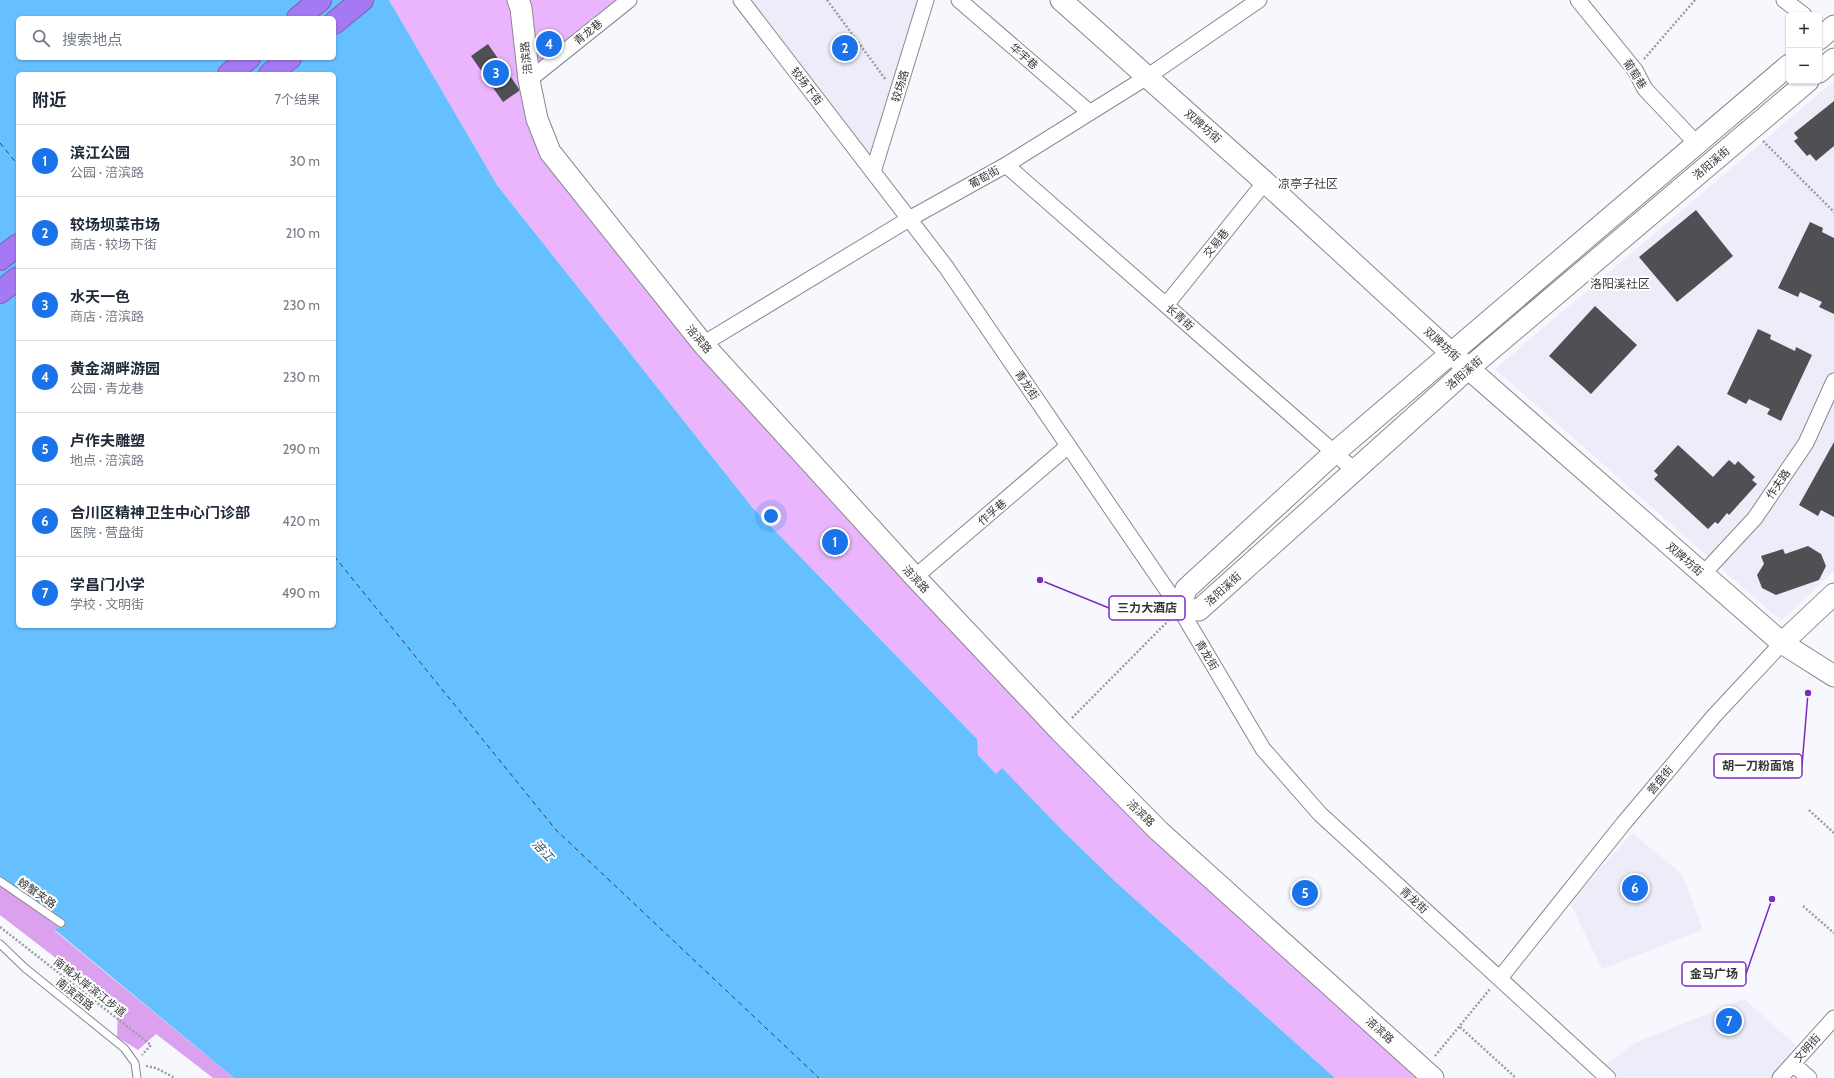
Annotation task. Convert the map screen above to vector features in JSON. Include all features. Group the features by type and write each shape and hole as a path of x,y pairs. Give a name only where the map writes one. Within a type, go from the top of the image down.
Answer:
{"highway":[{"path":"300,16 320,0"},
{"path":"336,21 362,0"},
{"path":"232,72 246,60"},
{"path":"272,72 288,60"},
{"path":"0,259 16,247"},
{"path":"0,292 16,280"}],"street":[{"name":"涪滨路","path":"518,0 522,8 528,80 537,119 550,152 702,344 915,578 1060,731 1159,830 1428,1074"},
{"name":"青龙巷","path":"528,80 629,0"},
{"name":"较场下街","path":"741,0 873,172"},
{"name":"较场路","path":"873,172 898,95 926,0"},
{"name":"华宇巷","path":"959,0 1089,112"},
{"name":"双牌坊街","path":"1061,0 1266,182 1451,353 1782,644 1834,676"},
{"name":"葡萄巷","path":"1578,0 1635,70 1645,89 1697,144"},
{"path":"1784,0 1800,12"},
{"name":"葡萄街","path":"702,344 909,219 1006,165 1147,77 1254,1"},
{"path":"1822,69 1834,59"},
{"path":"1180,609 1186,589 1333,454 1786,68"},
{"name":"洛阳溪街","path":"1180,609 1200,610 1469,368 1804,84"},
{"name":"长青街","path":"1006,165 1333,454 1354,470"},
{"name":"青龙街","path":"873,172 946,267 1180,609 1263,749 1320,814 1608,1078"},
{"name":"交易巷","path":"1166,305 1266,182"},
{"name":"作夫路","path":"1702,574 1755,518 1806,443 1834,381"},
{"name":"作孚巷","path":"915,578 1068,446"},
{"name":"营盘街","path":"1500,978 1622,824 1714,716 1782,644 1834,594"},
{"name":"文明街","path":"1780,1078 1831,1027"},
{"path":"1793,1064 1809,1078"}],"lane":[{"name":"螃蟹夹路","path":"0,881 61,923"},
{"name":"南滨西路","path":"0,944 24,968 124,1048 135,1063 137,1078"}],"path":[{"path":"827,0 898,95"},
{"path":"1635,70 1695,0"},
{"path":"1751,129 1834,212"},
{"path":"1060,731 1180,609"},
{"path":"1809,810 1834,833"},
{"path":"1803,906 1834,933"},
{"name":"南城水岸滨江步道","path":"0,927 151,1044 135,1063"},
{"path":"1428,1074 1460,1027 1500,978"},
{"path":"1460,1027 1516,1078"},
{"path":"135,1063 156,1068 175,1078"}],"shaded area":[{"path":"389,0 629,0 529,80 537,119 703,344 1060,731 1433,1078 1335,1078 1118,884 1002,769 996,774 978,755 976,738 752,507 497,185"},
{"path":"741,0 925,0 873,172"},
{"path":"1834,81 1834,571 1781,621 1495,369"},
{"path":"1632,833 1682,874 1703,930 1602,969 1570,903"},
{"path":"0,881 61,923 55,931 234,1078 213,1078 156,1034 138,1050 117,1037 118,1006 0,915"},
{"path":"1744,999 1798,1047 1771,1078 1619,1078 1606,1065 1635,1043"}],"water":[{"name":"涪江","path":"0,0 389,0 497,185 752,507 977,739 978,755 996,774 1002,768 1064,832 1118,884 1335,1078 234,1078 55,930 61,924 0,881"}],"building":[{"path":"488,44 519,89 519,91 503,102 471,56"},
{"path":"1834,101 1834,146 1816,161 1810,154 1807,156 1794,141 1798,138 1794,133"},
{"path":"1696,210 1733,256 1677,302 1639,257"},
{"path":"1810,222 1823,228 1822,232 1834,238 1834,314 1819,307 1822,302 1800,292 1798,297 1778,288"},
{"path":"1595,306 1637,345 1591,394 1549,356"},
{"path":"1758,329 1771,335 1770,339 1795,351 1796,347 1812,355 1781,421 1767,414 1770,409 1749,399 1746,404 1727,394"},
{"path":"1834,442 1834,517 1821,510 1818,516 1799,505"},
{"path":"1678,445 1713,477 1729,460 1735,465 1738,461 1755,477 1752,480 1757,484 1729,515 1727,513 1718,524 1715,522 1708,529 1654,479 1658,475 1654,471"},
{"path":"1808,546 1821,554 1826,566 1819,580 1776,595 1762,588 1757,575 1764,564 1761,556 1783,549 1785,554"}],"ferry route":[{"path":"0,143 16,163"},
{"path":"336,558 556,830 819,1078"}],"place":[{"name":"黄金湖畔游园","path":"549,44"},
{"name":"较场坝菜市场","path":"845,48"},
{"name":"水天一色","path":"496,73"},
{"name":"滨江公园","path":"835,542"},
{"name":"三力大酒店","path":"1040,580"},
{"name":"胡一刀粉面馆","path":"1808,693"},
{"name":"合川区精神卫生中心门诊部","path":"1635,888"},
{"name":"卢作夫雕塑","path":"1305,893"},
{"name":"金马广场","path":"1772,899"},
{"name":"学昌门小学","path":"1729,1021"}],"district":[{"name":"凉亭子社区","path":"1308,183"},
{"name":"洛阳溪社区","path":"1620,283"}]}
